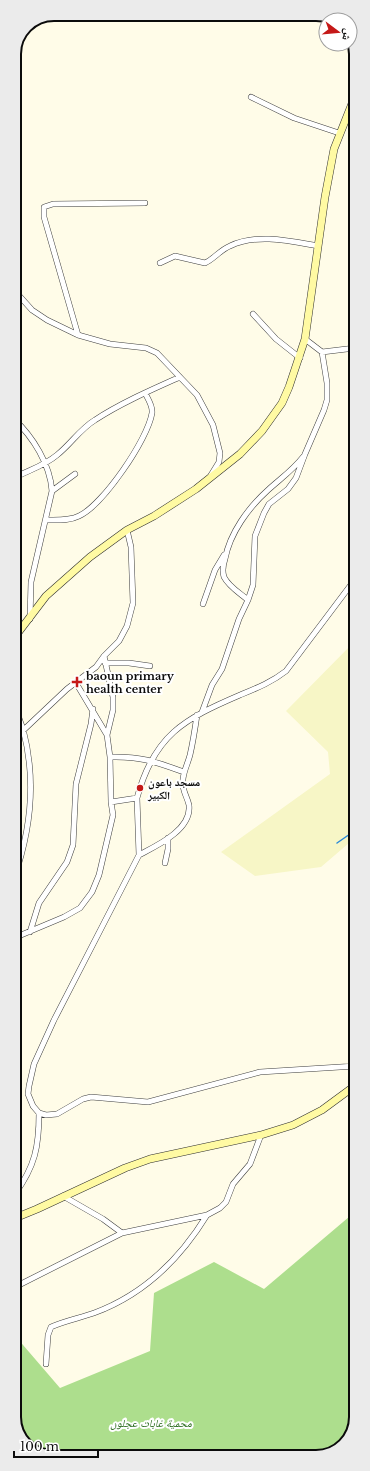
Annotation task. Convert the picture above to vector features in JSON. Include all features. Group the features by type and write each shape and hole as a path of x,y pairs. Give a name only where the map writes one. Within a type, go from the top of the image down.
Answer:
{"street":[{"path":"251,97 294,118 339,133"},
{"path":"21,630 46,596 90,557 127,530 154,516 209,480 240,454 267,425 282,403 300,358 305,339 329,171 339,133 349,110"},
{"path":"78,335 44,217 44,207 53,204 145,203"},
{"path":"160,263 175,256 205,264 232,245 253,240 281,240 318,246"},
{"path":"21,298 32,310 47,320 78,335 110,344 138,346 152,350 180,377 199,398 213,424 220,446 219,462 209,480"},
{"path":"253,314 276,339 300,358"},
{"path":"202,712 212,685 222,669 239,619 248,600 253,580 255,536 264,513 269,504 288,489 296,478 327,400 326,368 322,352 305,339"},
{"path":"322,352 349,349"},
{"path":"21,475 57,456 82,430 94,420 145,393 180,377"},
{"path":"46,520 68,519 86,512 104,494 141,441 152,414 151,406 145,393"},
{"path":"21,427 33,441 44,464 52,491 31,582 30,619"},
{"path":"203,604 215,570 236,531 254,504 294,468 305,454"},
{"path":"52,491 75,474"},
{"path":"23,729 67,689 96,667 118,641 127,626 133,603 131,547 127,530"},
{"path":"226,550 223,568 225,578 233,588 248,600"},
{"path":"349,587 286,671 272,682 202,712 168,736 159,746 142,780 137,798 139,855 100,934 62,1005 34,1064 28,1094 33,1106 39,1113 46,1115 57,1114 83,1099 91,1097 148,1102 260,1072 349,1067"},
{"path":"21,935 73,913 85,902 92,892 103,863 113,815 111,802 110,757 107,735 113,703 104,656"},
{"path":"105,663 128,663 150,666"},
{"path":"76,683 107,735"},
{"path":"30,932 39,903 67,862 72,849 76,784 91,724 92,709"},
{"path":"139,855 168,838 183,824 189,808 182,786 184,772 190,754 197,715"},
{"path":"21,722 32,791 24,844 21,854"},
{"path":"110,757 133,756 151,760 184,772"},
{"path":"111,802 137,798"},
{"path":"165,863 168,849 168,838"},
{"path":"21,1216 38,1209 62,1196 150,1158 279,1130 306,1119 349,1090"},
{"path":"21,1185 34,1160 39,1139 39,1113"},
{"path":"21,1283 122,1233 207,1215 223,1205 233,1184 250,1164 261,1134"},
{"path":"62,1196 103,1219 122,1233"},
{"path":"46,1364 48,1335 51,1328 102,1310 135,1293 173,1262 207,1215"}],"green space":[{"path":"349,647 349,843 321,867 255,876 221,852 330,774 328,752 286,711"},
{"name":"محمية غابات عجلون","path":"349,1217 349,1417 345,1434 333,1446 316,1450 52,1450 41,1448 32,1442 25,1434 21,1417 21,1343 60,1388 150,1351 154,1293 214,1262 264,1289"}],"waterway":[{"path":"337,843 349,835"}],"place":[{"name":"baoun primary health center","path":"77,682"},
{"name":"مسجد باعون الكبير","path":"140,788"}]}
